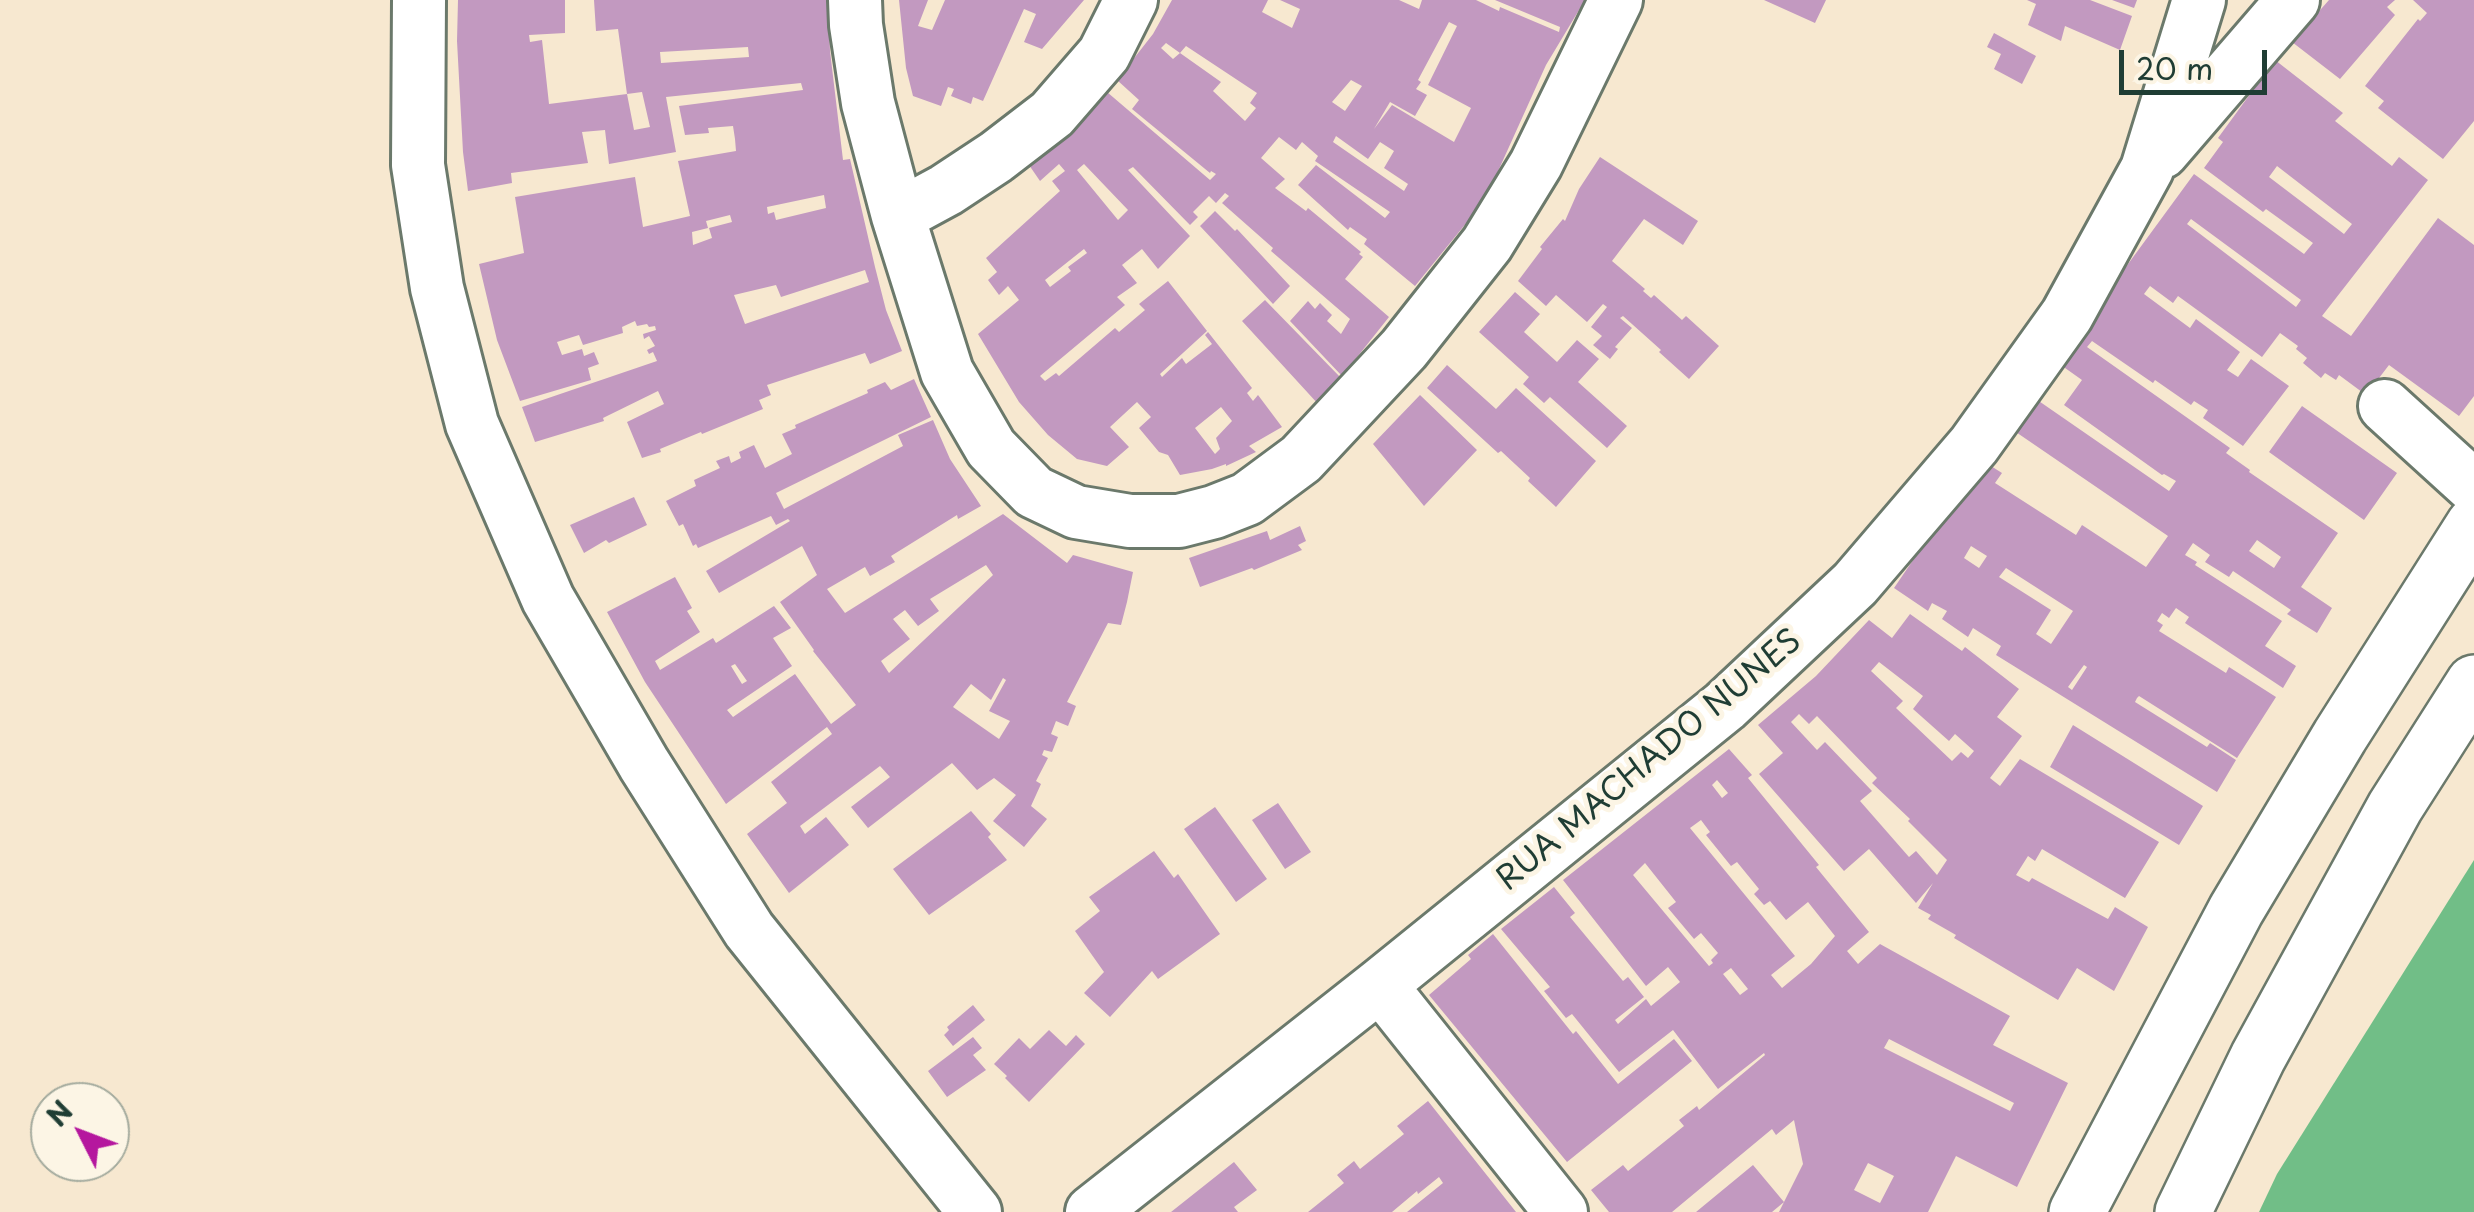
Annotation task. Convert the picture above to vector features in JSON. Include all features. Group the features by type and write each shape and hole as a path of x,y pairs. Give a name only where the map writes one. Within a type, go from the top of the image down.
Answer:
{"main road":[{"path":"2077,1212 2236,910 2340,736 2474,525"},
{"path":"2182,1212 2258,1057 2395,807 2474,682"}],"street":[{"path":"419,0 418,165 437,288 472,424 548,599 644,764 749,930 975,1212"},
{"path":"856,0 868,103 898,216 947,372 991,448 1034,492 1076,512 1130,521 1178,521 1247,499 1301,459 1404,349 1487,244 1536,164 1616,0"},
{"path":"898,216 996,157 1052,114 1104,54 1131,0"},
{"name":"RUA MACHADO NUNES","path":"1092,1212 1725,706 1854,584 1974,444 2066,315 2148,168 2198,0"},
{"path":"2148,168 2293,0"},
{"path":"2385,406 2474,487"},
{"path":"1380,985 1562,1212"}],"green space":[{"path":"2474,860 2474,1212 2259,1212 2277,1174"}],"building":[{"path":"458,0 565,0 565,33 529,35 530,42 542,40 549,104 627,94 618,29 596,31 594,0 828,0 843,160 850,159 886,310 902,351 870,364 865,353 767,385 771,395 759,400 763,409 642,458 627,422 664,404 658,391 603,418 604,421 535,442 522,407 657,361 653,352 649,354 647,350 655,346 643,334 656,330 647,324 637,326 635,321 622,327 623,333 583,345 579,335 557,342 562,355 582,349 584,356 594,352 599,364 588,368 591,380 520,401 497,340 479,264 524,253 515,197 635,177 643,227 690,216 678,161 736,151 735,139 733,126 685,135 679,106 803,90 801,83 666,97 676,152 609,164 605,130 582,132 588,163 511,173 512,183 468,191 457,41","holes":["748,47 749,57 661,63 660,52","642,92 650,127 634,130 627,94","824,195 826,208 776,220 774,212 768,214 767,207","730,215 732,222 709,228 712,238 693,245 692,232 708,228 706,221","865,270 869,282 745,324 734,295 776,285 781,297"]},
{"path":"899,0 928,0 918,26 932,30 945,0 1084,0 1042,49 1024,42 1036,14 1024,9 983,101 973,97 971,104 951,96 954,89 948,87 941,106 913,96"},
{"path":"1172,0 1268,0 1262,12 1292,28 1300,9 1280,0 1399,0 1419,9 1422,0 1476,0 1559,32 1560,27 1495,0 1585,0 1546,65 1485,200 1415,286 1364,244 1367,239 1350,227 1348,230 1298,185 1316,165 1385,218 1390,212 1315,161 1318,156 1302,142 1296,150 1279,137 1261,158 1285,179 1275,188 1306,211 1308,208 1361,252 1363,257 1345,279 1389,317 1342,376 1290,321 1308,301 1315,309 1320,303 1332,315 1327,321 1341,334 1350,319 1222,203 1229,196 1225,193 1216,203 1209,196 1193,212 1198,217 1190,225 1133,167 1128,170 1190,236 1158,269 1142,249 1122,265 1137,283 1117,297 1125,305 1040,376 1045,381 1056,373 1059,376 1115,328 1119,332 1145,310 1139,304 1168,281 1207,331 1160,374 1162,377 1182,358 1186,364 1212,344 1205,335 1208,332 1252,388 1247,393 1253,401 1258,395 1282,427 1249,446 1256,452 1226,466 1180,475 1168,455 1159,452 1139,428 1151,417 1137,402 1110,427 1129,447 1107,466 1077,459 1048,435 1019,402 978,334 1019,300 1008,286 999,295 988,280 997,272 986,258 1060,191 1052,181 1065,171 1059,164 1040,181 1029,165 1107,92 1210,180 1216,174 1132,109 1139,100 1117,80 1153,34","holes":["1449,22 1457,26 1428,85 1471,108 1454,142 1392,105 1374,129 1390,102 1415,116 1427,95 1416,89 1421,82 1418,80","1166,43 1180,53 1173,59 1161,48","1186,46 1257,93 1250,103 1256,108 1245,121 1213,91 1221,82 1180,53","1351,80 1362,86 1345,111 1332,102","1336,136 1368,159 1380,142 1394,151 1384,168 1408,184 1404,191 1333,142","1084,164 1128,210 1118,220 1077,170","1084,249 1087,253 1068,267 1071,271 1050,287 1045,280","1221,407 1232,421 1216,438 1220,449 1215,454 1195,428"]},
{"path":"1764,0 1826,0 1815,23"},
{"path":"2027,0 2090,0 2132,16 2120,50 2065,26 2061,41 2028,25 2036,4"},
{"path":"2112,0 2137,0 2134,8"},
{"path":"2329,0 2395,0 2387,7 2395,15 2340,79 2292,42"},
{"path":"2413,0 2474,0 2474,121 2443,159 2378,108 2384,101 2365,86 2427,13"},
{"path":"1994,33 2036,56 2022,84 1994,69 2001,54 1987,47"},
{"path":"2275,60 2343,113 2335,121 2392,166 2399,157 2428,180 2322,316 2351,336 2438,218 2474,245 2474,396 2459,416 2389,365 2366,395 2339,375 2336,380 2325,373 2321,378 2303,363 2307,358 2296,349 2298,346 2280,333 2262,357 2178,296 2173,303 2150,286 2144,294 2190,328 2196,319 2240,352 2227,370 2238,377 2251,359 2289,386 2243,446 2203,418 2208,410 2194,401 2191,405 2155,380 2153,383 2092,341 2087,347 2230,448 2226,453 2249,472 2338,533 2301,587 2332,608 2317,633 2287,614 2291,610 2233,571 2229,577 2205,562 2210,555 2193,543 2185,555 2282,621 2265,646 2296,666 2283,688 2185,623 2189,617 2176,608 2169,618 2162,613 2157,621 2163,625 2159,631 2226,673 2229,667 2276,697 2237,758 2137,698 2135,702 2207,747 2210,743 2236,760 2217,792 1996,655 2001,646 1973,628 1968,637 1942,619 1947,611 1932,603 1928,611 1894,588 1983,461 2002,473 1995,483 2076,535 2082,525 2146,567 2168,536 2010,428 2033,397 2169,491 2176,481 2064,405 2082,380 2058,363 2194,174 2304,254 2313,243 2204,168 2223,142 2218,138","holes":["2277,166 2352,224 2344,234 2269,177","2191,219 2301,300 2296,307 2187,224","2257,540 2281,557 2274,568 2249,551","1971,546 1987,556 1979,568 1964,558","2006,568 2073,611 2051,644 2036,634 2051,610 1999,577","2084,665 2087,667 2072,690 2068,687"]},
{"path":"1600,157 1698,221 1683,245 1644,219 1612,261 1651,298 1654,295 1682,320 1686,316 1719,346 1689,379 1623,316 1620,318 1632,328 1610,359 1593,345 1602,336 1591,327 1607,307 1603,304 1587,322 1556,295 1546,306 1518,281 1540,247 1565,221 1579,189"},
{"path":"1215,211 1290,286 1273,304 1200,226"},
{"path":"1515,292 1540,314 1524,332 1557,362 1577,340 1599,359 1578,382 1627,426 1607,448 1550,397 1544,403 1523,384 1529,377 1479,332"},
{"path":"1265,300 1341,378 1319,405 1242,321"},
{"path":"1447,365 1496,409 1516,388 1596,461 1556,507 1501,451 1498,453 1427,388"},
{"path":"914,379 931,417 776,493 784,509 903,446 898,435 933,420 950,459 981,506 958,519 957,515 891,556 895,562 870,576 865,567 827,589 845,613 1003,514 1067,563 1073,555 1133,572 1127,602 1121,625 1108,623 1067,702 1076,706 1068,726 1056,721 1051,734 1058,737 1052,752 1044,750 1042,755 1048,758 1036,781 1041,784 1031,806 1047,819 1024,847 993,821 1016,795 994,778 977,790 952,763 868,828 851,807 890,777 880,766 800,826 805,834 826,817 849,845 789,893 747,834 787,803 771,782 832,734 827,727 726,804 645,682 607,612 675,577 692,608 687,611 700,632 655,661 660,670 713,638 716,643 774,606 791,628 773,638 792,666 727,710 733,717 795,674 831,724 856,705 780,602 817,575 802,546 719,593 706,571 790,521 776,525 771,516 698,548 693,546 683,524 679,526 666,501 696,486 694,480 720,468 716,461 729,456 731,463 741,458 739,452 754,445 765,468 792,454 782,434 796,428 795,425 885,382 891,390","holes":["986,565 993,575 889,673 881,661 910,639 893,619 905,610 918,626 939,611 930,599","735,664 747,681 742,684 731,666","1003,678 1006,680 989,711 1010,721 999,739 953,707 971,684 991,700"]},
{"path":"1420,395 1477,450 1424,506 1373,444"},
{"path":"2302,406 2397,473 2364,520 2269,452"},
{"path":"634,497 647,525 584,553 570,525"},
{"path":"1300,526 1306,541 1298,545 1302,550 1200,587 1189,558 1267,531 1270,540"},
{"path":"1910,614 1962,651 1965,647 2019,689 1997,717 2022,736 1990,778 2000,786 2020,759 2159,842 2125,898 2042,849 2035,861 2028,856 2016,875 2029,882 2032,878 2108,919 2115,907 2148,927 2114,991 2077,968 2058,1000 1928,919 1931,915 1918,908 1933,883 1916,903 1869,849 1844,871 1759,774 1783,753 1758,725 1816,676 1869,620 1892,638","holes":["1879,662 1923,696 1913,709 1949,741 1955,734 1974,751 1968,758 1961,752 1952,761 1896,708 1903,701 1871,671","1799,714 1809,724 1817,716 1877,778 1872,783 1947,860 1937,875 1916,851 1909,857 1860,801 1872,791 1825,742 1817,750 1791,722"]},
{"path":"2073,725 2203,806 2179,845 2050,767"},
{"path":"1729,749 1869,932 1847,951 1858,964 1880,944 2010,1016 1993,1045 2068,1083 2017,1187 1956,1156 1928,1212 1779,1212 1803,1164 1794,1120 1776,1135 1772,1129 1672,1212 1609,1212 1591,1190 1623,1165 1628,1171 1684,1126 1679,1120 1697,1106 1699,1110 1765,1055 1718,1089 1673,1030 1619,1072 1572,1014 1566,1018 1544,991 1550,987 1501,929 1554,887 1575,913 1570,917 1623,981 1628,977 1644,997 1615,1020 1618,1024 1646,999 1651,1006 1680,982 1668,967 1646,986 1563,880","holes":["1717,780 1728,793 1722,798 1712,785","1701,820 1710,832 1706,835 1731,866 1737,862 1759,889 1754,894 1764,905 1770,901 1786,920 1808,902 1835,936 1811,964 1782,988 1771,975 1795,956 1690,828","1645,863 1676,902 1668,908 1694,939 1701,933 1718,953 1709,966 1633,875","1731,968 1748,989 1740,995 1723,974","1889,1039 2014,1103 2010,1111 1884,1048","1868,1163 1894,1176 1880,1203 1854,1190"]},
{"path":"1278,803 1311,852 1285,869 1252,820"},
{"path":"1215,807 1267,879 1236,902 1184,829"},
{"path":"971,811 1007,860 929,915 893,869"},
{"path":"1154,851 1174,878 1178,874 1220,934 1158,979 1152,971 1110,1017 1084,993 1104,972 1075,931 1100,911 1089,897"},
{"path":"1493,934 1618,1084 1674,1039 1692,1061 1567,1162 1429,995"},
{"path":"973,1005 985,1020 953,1046 944,1035 947,1027"},
{"path":"1049,1030 1066,1046 1076,1035 1085,1044 1029,1102 994,1064 1019,1038 1030,1049"},
{"path":"973,1037 982,1048 973,1055 986,1070 947,1097 928,1071"},
{"path":"1428,1101 1516,1212 1407,1212 1443,1183 1439,1177 1392,1212 1308,1212 1344,1183 1337,1175 1354,1161 1360,1169 1404,1134 1397,1126"},
{"path":"1234,1162 1257,1190 1234,1207 1238,1212 1171,1212"},
{"path":"1753,1165 1784,1202 1772,1212 1696,1212"}]}
